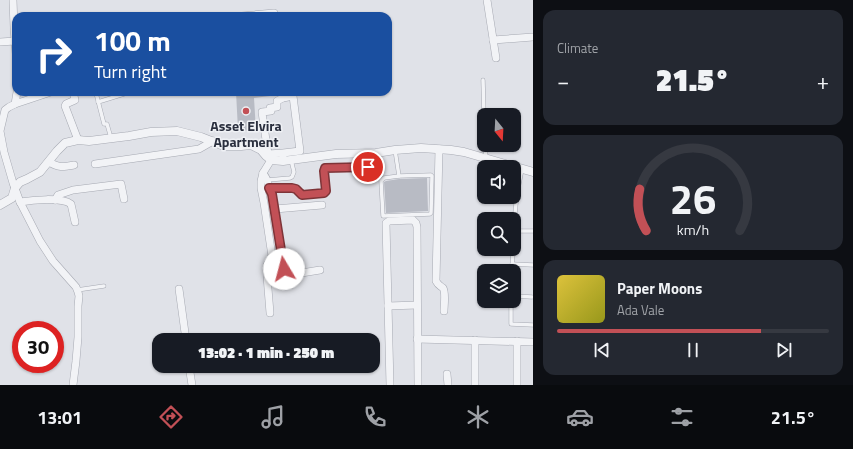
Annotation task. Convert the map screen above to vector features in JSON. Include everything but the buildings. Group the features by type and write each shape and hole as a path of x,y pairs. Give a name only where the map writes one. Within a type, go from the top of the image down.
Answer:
{"street":[{"path":"13,0 14,12"},
{"path":"487,0 496,58"},
{"path":"493,40 533,37"},
{"path":"0,42 12,40"},
{"path":"15,104 16,96"},
{"path":"39,96 15,104 2,113 0,131 1,143 20,202 40,241 77,290 79,296 78,337 73,385"},
{"path":"74,96 75,100 66,104 65,106 78,140"},
{"path":"293,96 300,151 283,153 268,154 262,112 270,111 270,108 277,106 277,101 293,96"},
{"path":"0,206 12,198 15,188 20,182 40,172 65,143 78,140 89,141 151,132 177,131 201,137 224,146 252,145 261,150 271,160 287,161 336,154 376,153 421,148 458,151 533,172"},
{"path":"95,164 199,149 213,142"},
{"path":"439,149 436,281 438,286 443,288 445,292 444,311"},
{"path":"283,153 287,161"},
{"path":"270,313 267,265 272,256 261,180 271,160"},
{"path":"49,162 56,167 74,165"},
{"path":"263,174 268,180 269,188 272,194 285,272 289,275 320,270"},
{"path":"55,200 58,195 73,190 121,184 124,200"},
{"path":"20,202 36,200 68,202 71,204 75,222"},
{"path":"275,209 322,205"},
{"path":"390,385 386,223 389,221 414,220 416,223 418,385"},
{"path":"179,289 185,333"},
{"path":"388,306 417,305"},
{"path":"418,339 533,342"},
{"path":"475,340 475,385"},
{"path":"517,341 517,385"},
{"path":"190,373 192,385"},
{"path":"447,374 448,385"}],"lane":[{"path":"483,80 484,108"},
{"path":"97,96 104,124 107,124 111,138"},
{"path":"98,102 118,96"},
{"path":"395,150 399,176"},
{"path":"486,152 486,159"},
{"path":"268,180 292,177 294,172 287,161"},
{"path":"269,188 292,188 296,189 302,195 324,193 326,191 325,168 368,167"},
{"path":"515,212 522,169"},
{"path":"399,176 432,176 430,214 383,216 381,181 384,178 399,176"},
{"path":"521,231 533,231"},
{"path":"512,264 513,256"},
{"path":"521,264 533,265"},
{"path":"77,290 104,286"},
{"path":"521,296 532,297"},
{"path":"512,308 511,324 533,325"}],"place":[{"name":"Asset Elvira Apartment","path":"246,111"}],"route":[{"path":"284,269 272,194 269,188 292,188 296,189 302,195 324,193 326,191 325,168 368,167"}]}
